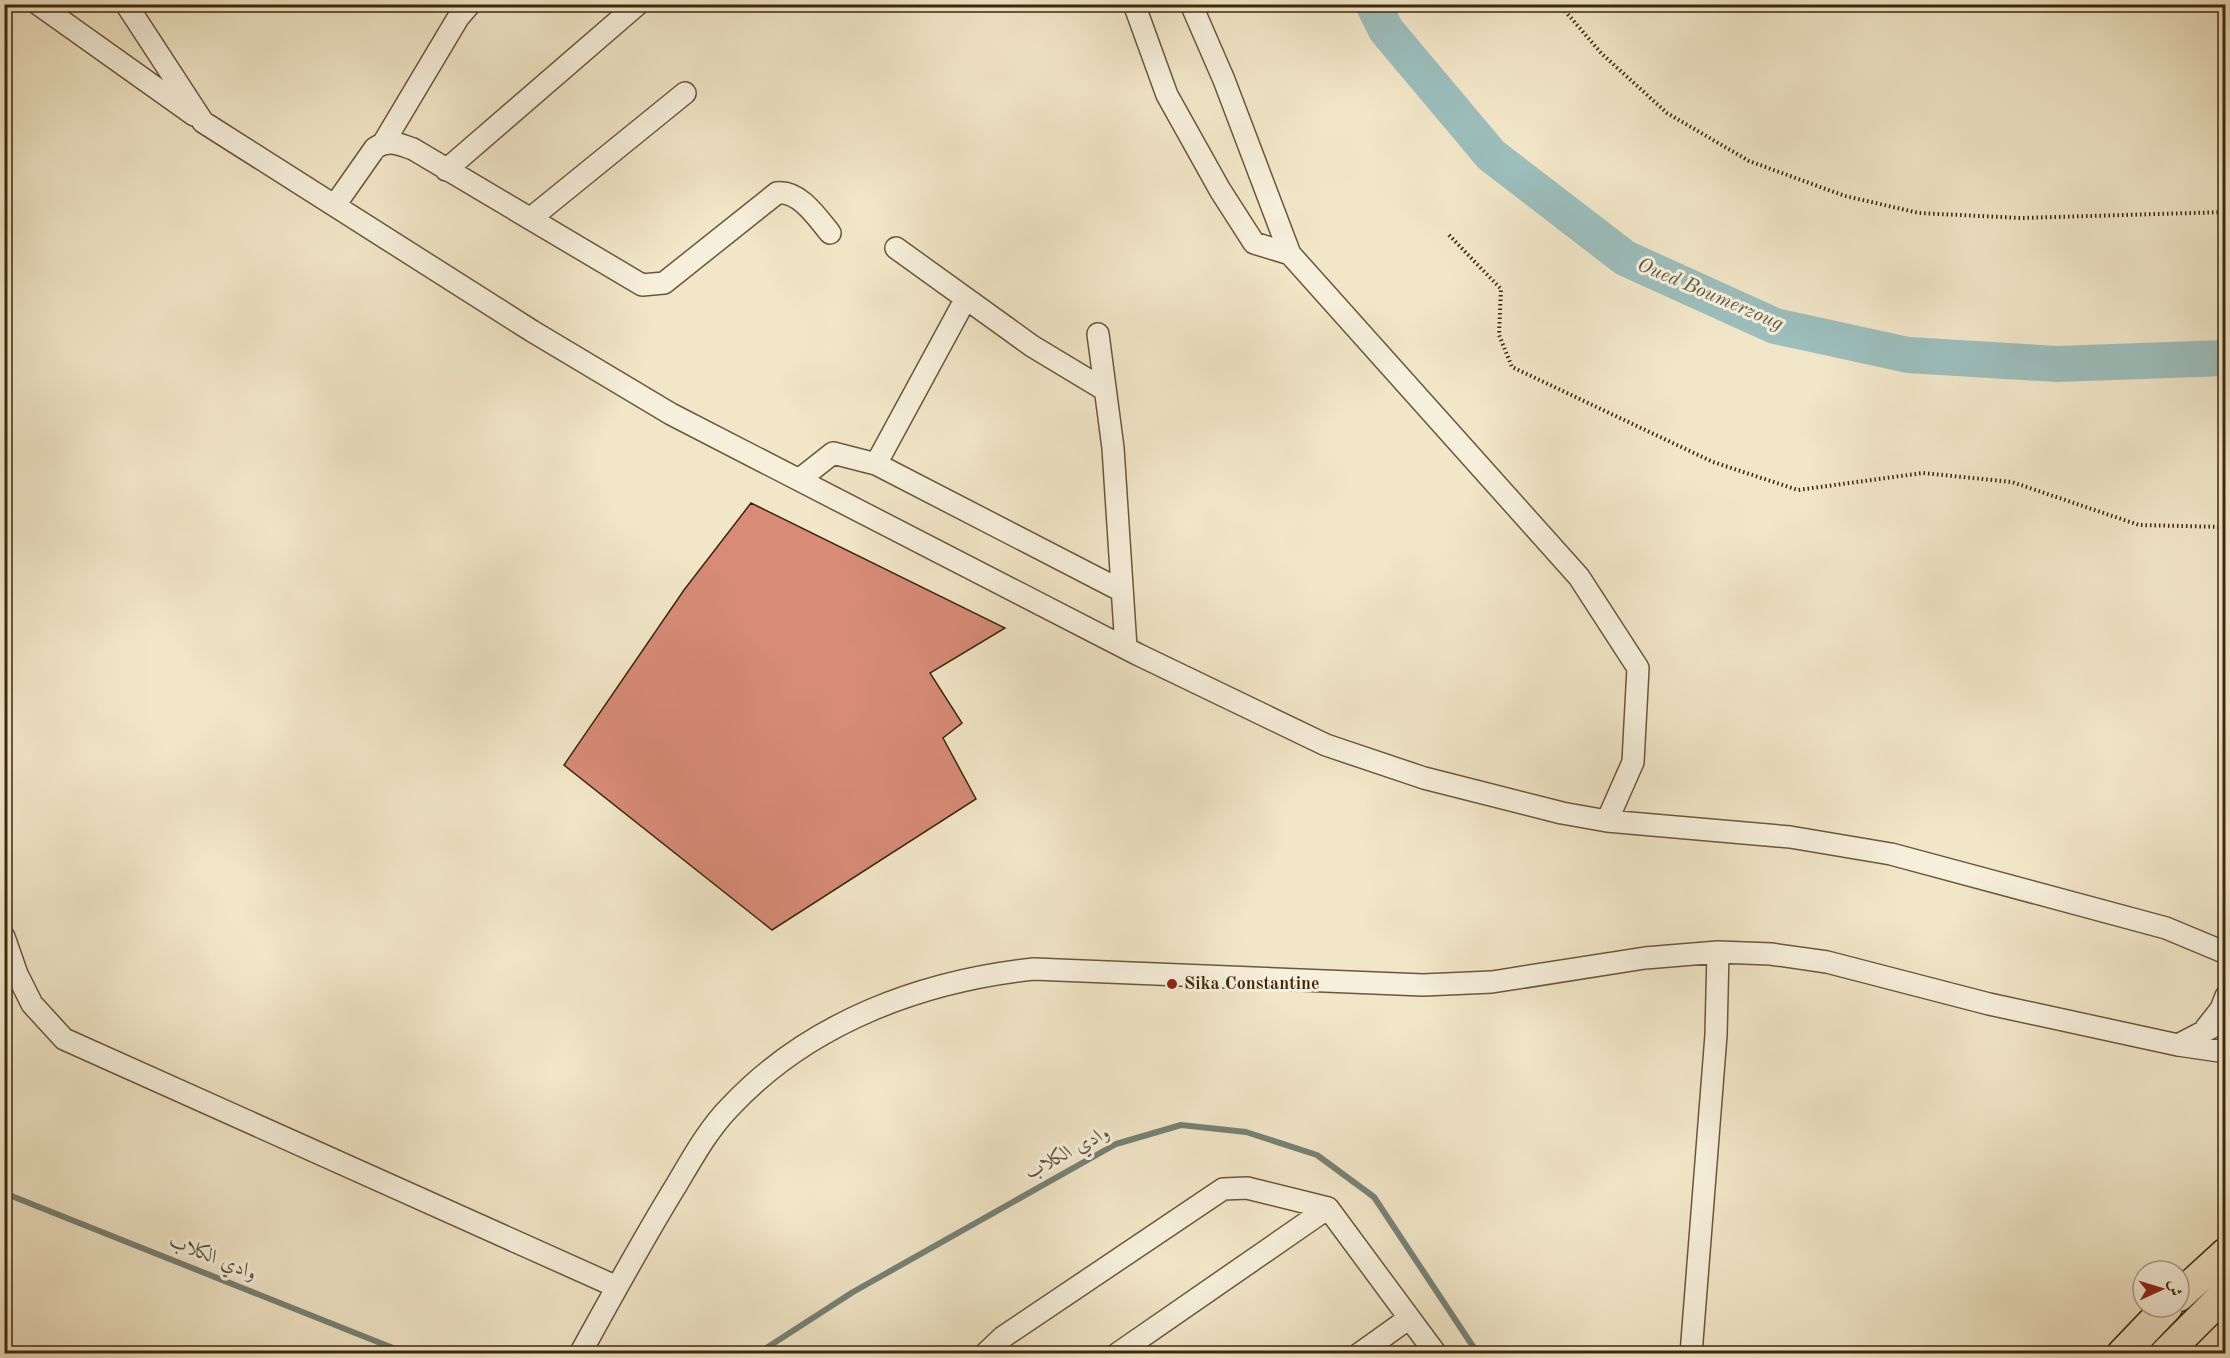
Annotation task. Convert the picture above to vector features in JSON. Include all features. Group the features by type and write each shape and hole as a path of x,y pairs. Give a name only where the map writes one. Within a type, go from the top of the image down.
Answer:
{"highway":[{"path":"2191,1285 2226,1253"},
{"path":"2165,1353 2226,1293"},
{"path":"2122,1353 2155,1319"}],"street":[{"path":"38,4 203,122 532,331 671,414 1126,648 1326,745 1424,778 1562,813 1607,821 1790,837 1891,854 2166,928 2225,955"},
{"path":"126,4 203,122"},
{"path":"335,205 370,154 384,142 458,18 470,4"},
{"path":"446,170 638,4"},
{"path":"1134,4 1167,95 1220,190 1254,243 1290,254"},
{"path":"1191,4 1224,80 1290,254 1579,577 1638,668 1634,762 1607,821"},
{"path":"531,218 685,93"},
{"path":"384,142 413,149 642,285 664,283 777,193 786,192 795,196 830,233"},
{"path":"896,248 965,300 1032,346 1105,390"},
{"path":"876,464 965,300"},
{"path":"1098,334 1113,448 1126,648"},
{"path":"800,479 833,453 876,464 1122,591"},
{"path":"4,937 17,974 32,1004 64,1039 617,1287"},
{"path":"1691,1353 1716,1035 1718,952"},
{"path":"580,1353 703,1141 730,1107 759,1079 818,1038 864,1013 923,990 983,975 1034,969 1423,985 1492,982 1645,958 1718,952 1771,954 1827,962 1989,1004 2178,1045 2226,1052"},
{"path":"2203,1031 2221,1009 2226,996"},
{"path":"2178,1045 2226,1020"},
{"path":"986,1353 1003,1337 1223,1189 1246,1188 1328,1208 1408,1319 1436,1353"},
{"path":"1117,1353 1328,1208"},
{"path":"1359,1353 1408,1319"}],"path":[{"path":"1559,4 1602,54 1668,112 1749,161 1845,196 1919,213 2021,219 2226,212"},
{"path":"1449,235 1501,289 1499,335 1512,368 1713,462 1798,490 1923,473 2012,482 2139,525 2226,526"}],"building":[{"path":"751,503 1005,628 930,673 962,723 943,738 976,799 772,930 564,765 684,590"}],"waterway":[{"name":"Oued Boumerzoug","path":"1373,4 1386,30 1491,155 1625,258 1775,326 1908,355 2057,364 2226,358"},
{"name":"وادي الكلاب","path":"757,1354 853,1292 1116,1144 1181,1125 1246,1132 1317,1155 1374,1197 1478,1354"},
{"name":"وادي الكلاب","path":"4,1193 408,1354"}],"place":[{"name":"Sika Constantine","path":"1172,984"}]}
